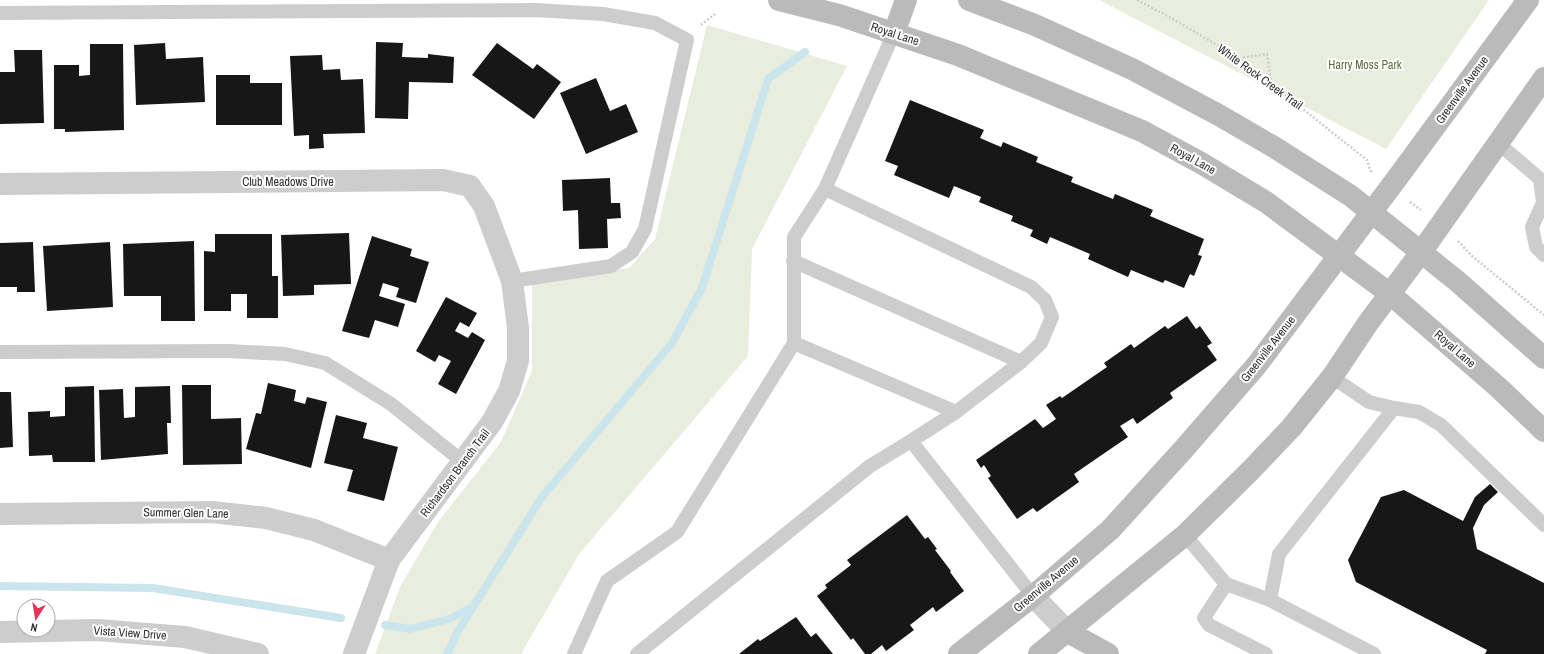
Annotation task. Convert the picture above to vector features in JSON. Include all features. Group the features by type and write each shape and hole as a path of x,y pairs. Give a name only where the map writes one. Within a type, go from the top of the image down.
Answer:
{"main road":[{"name":"Royal Lane","path":"779,0 839,16 958,55 1142,131 1201,163 1266,202 1389,293 1500,388 1544,431"},
{"path":"894,33 906,0"},
{"path":"969,0 1035,25 1132,69 1217,114 1274,147 1351,196 1422,251 1544,358"},
{"name":"Greenville Avenue","path":"959,654 1033,596 1110,530 1182,451 1256,366 1372,213 1528,0"},
{"path":"1039,654 1068,632 1185,535 1291,428 1332,377 1389,293 1422,251 1544,78"},
{"path":"1068,632 1108,654"}],"street":[{"name":"Club Meadows Drive","path":"0,184 443,180 470,186 484,206 512,281"},
{"name":"Richardson Branch Trail","path":"354,654 389,560 492,422 509,391 518,361 518,328 512,281"},
{"name":"Summer Glen Lane","path":"0,514 212,512 266,518 314,530 389,560"},
{"path":"1033,596 1068,632"},
{"name":"Vista View Drive","path":"0,632 98,630 185,637 258,654"}],"lane":[{"path":"0,13 536,10 603,14 655,23 687,40 645,230 632,252 611,266 512,281"},
{"path":"574,654 607,581 677,532 794,343 794,237 825,189 894,33"},
{"path":"1498,143 1540,179 1543,203 1532,227 1536,248 1544,255"},
{"path":"637,654 870,466 956,412 1021,362 1042,343 1052,317 1045,300 1032,288 825,189"},
{"path":"793,261 1021,362"},
{"path":"794,343 956,412"},
{"path":"0,352 228,351 285,354 325,363 391,404 463,462"},
{"path":"1332,377 1369,402 1419,412 1441,425 1544,525"},
{"path":"1270,600 1280,554 1394,408"},
{"path":"912,441 1033,596"},
{"path":"1185,535 1226,584 1270,600 1374,654"},
{"path":"1226,584 1204,618 1209,625 1266,654"}],"path":[{"name":"White Rock Creek Trail","path":"1138,0 1238,58 1271,83 1367,160 1370,170 1440,225 1472,256 1544,315"},
{"path":"1238,58 1267,54 1271,83"}],"green space":[{"name":"Harry Moss Park","path":"1099,0 1489,0 1386,149"},
{"path":"707,25 847,66 752,249 748,356 579,554 521,654 375,654 400,587 438,522 501,442 532,371 532,281 629,268 655,239"}],"building":[{"path":"376,42 403,43 402,57 428,58 428,54 454,57 453,83 409,82 408,119 375,118"},
{"path":"165,43 166,59 203,57 205,102 136,105 134,45"},
{"path":"497,43 533,69 537,64 561,82 534,119 472,75"},
{"path":"90,44 123,44 124,130 65,132 65,129 54,129 54,65 79,65 79,76 90,75"},
{"path":"14,50 42,50 44,123 0,124 0,72 15,72"},
{"path":"322,55 323,70 340,69 341,80 363,79 365,133 323,134 324,148 309,149 309,135 294,136 290,56"},
{"path":"216,75 250,75 250,83 282,83 282,125 216,125"},
{"path":"596,78 610,111 626,104 638,132 586,154 560,93"},
{"path":"910,100 984,130 980,138 1001,147 1003,142 1038,157 1036,162 1073,177 1071,182 1113,199 1115,194 1153,210 1150,216 1204,239 1198,255 1202,256 1194,276 1190,274 1184,288 1165,280 1163,283 1131,270 1128,277 1088,259 1090,254 1050,237 1047,244 1030,236 1033,230 1011,221 1013,216 979,202 981,197 954,186 949,198 894,175 898,166 885,161"},
{"path":"610,178 611,203 620,203 621,218 607,219 608,248 579,249 578,210 563,211 562,180"},
{"path":"349,233 351,284 314,285 314,295 283,296 281,235"},
{"path":"215,234 272,234 272,276 278,276 278,318 247,318 247,294 231,294 231,311 204,311 204,251 215,252"},
{"path":"372,236 412,249 410,256 429,262 416,303 396,297 399,288 383,283 379,296 405,304 398,327 375,320 369,338 342,331"},
{"path":"194,241 195,321 161,321 161,296 124,296 123,244"},
{"path":"33,242 35,292 17,292 17,287 0,287 0,243"},
{"path":"110,242 113,307 47,311 43,246"},
{"path":"446,297 477,313 469,327 460,322 455,331 468,338 472,332 485,340 456,394 438,384 451,361 439,355 435,362 416,351"},
{"path":"1187,316 1196,329 1200,326 1212,343 1207,346 1217,360 1170,393 1173,398 1137,424 1133,418 1120,426 1128,437 1074,474 1079,482 1037,512 1033,508 1017,519 988,478 991,476 984,465 981,468 976,460 1035,419 1043,428 1056,419 1046,405 1060,396 1062,398 1107,367 1104,363 1131,344 1134,348 1165,326 1168,329"},
{"path":"268,383 296,390 294,401 305,404 307,397 327,402 311,468 246,449 256,413 261,414"},
{"path":"182,385 211,385 211,419 241,418 242,464 183,465"},
{"path":"94,386 95,462 53,462 52,455 29,456 28,412 50,411 50,417 65,416 65,387"},
{"path":"170,386 171,423 167,423 168,454 101,460 99,390 123,389 124,418 135,417 135,387"},
{"path":"0,392 11,392 13,447 0,448"},
{"path":"336,415 367,423 363,438 398,447 384,501 347,491 353,470 324,463"},
{"path":"1490,484 1498,492 1484,505 1473,528 1477,549 1544,583 1544,654 1485,654 1487,650 1356,582 1348,560 1381,497 1404,490 1463,521 1475,497"},
{"path":"907,515 925,539 928,537 937,549 935,550 964,591 936,612 933,607 910,625 914,630 886,651 882,645 871,654 865,654 853,638 851,640 817,596 827,588 825,585 851,565 847,560"},
{"path":"796,617 811,637 816,633 833,654 739,654 758,639 760,641"}],"waterway":[{"path":"447,654 458,631 542,497 672,343 702,288 768,79 805,52"},
{"path":"0,586 153,588 341,618"},
{"path":"385,625 410,629 449,619 474,606"}]}
